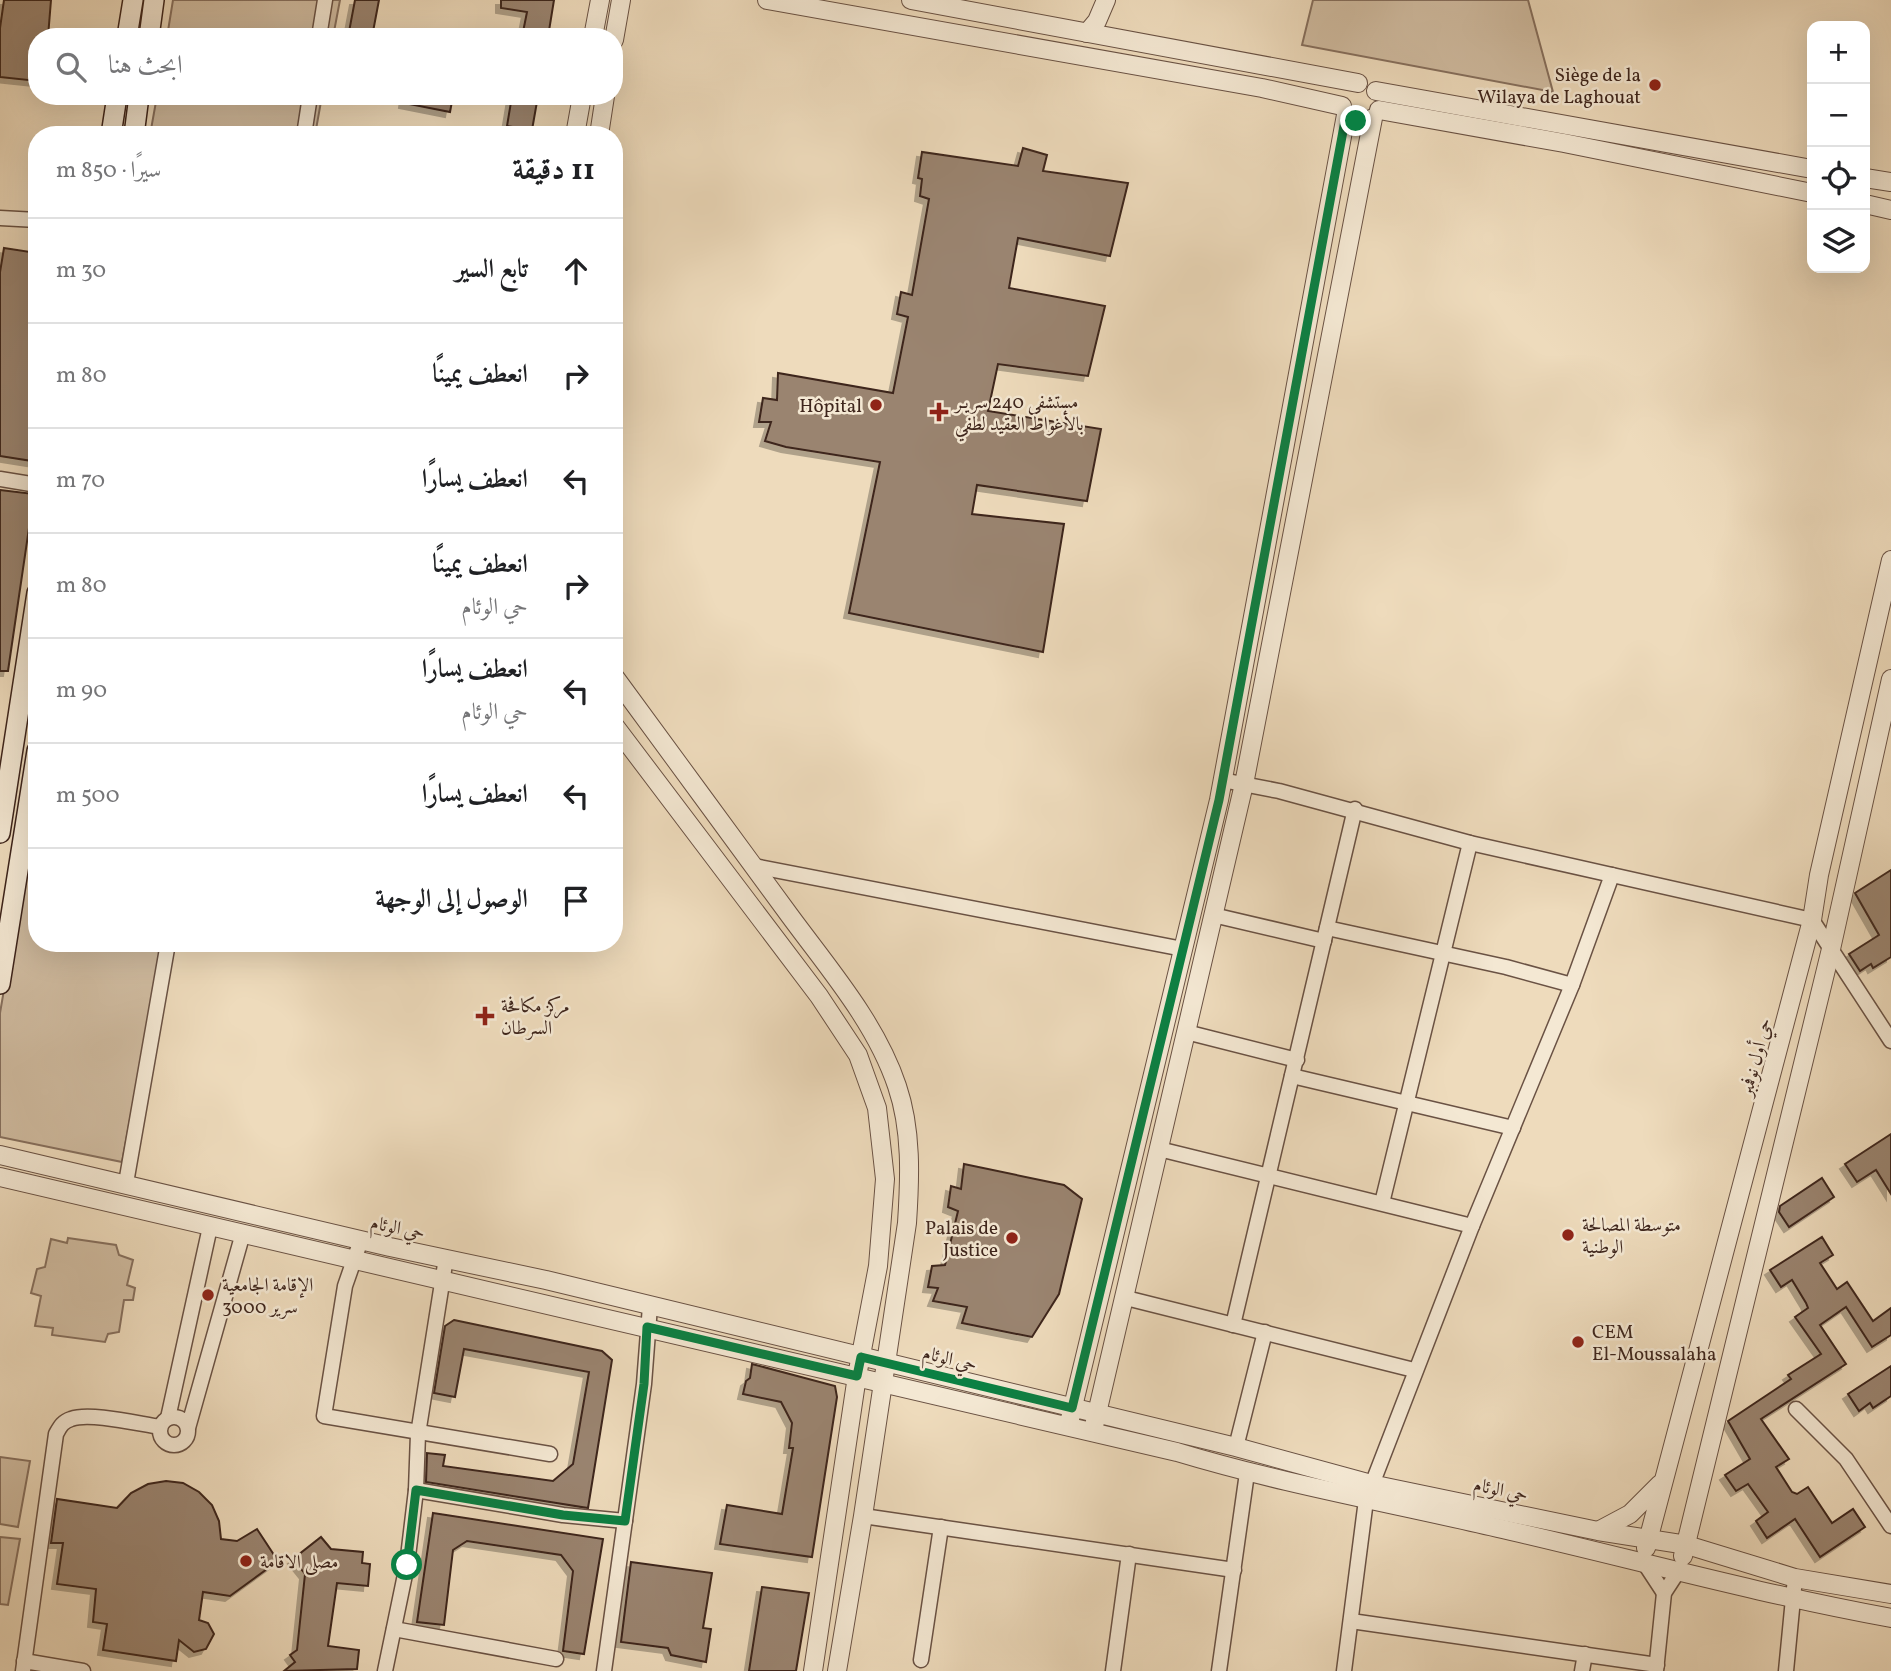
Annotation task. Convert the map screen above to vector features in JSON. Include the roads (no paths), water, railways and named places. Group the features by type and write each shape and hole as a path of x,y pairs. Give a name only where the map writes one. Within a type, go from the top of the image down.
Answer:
{"main road":[{"path":"128,28 133,0"},
{"path":"150,28 154,0"},
{"path":"112,126 116,105"},
{"path":"135,126 138,105"},
{"path":"0,833 28,651"},
{"path":"0,984 28,808"}],"street":[{"path":"320,28 325,0"},
{"path":"595,28 600,0"},
{"path":"616,28 621,0"},
{"path":"767,0 1262,88 1344,110 1356,121 1376,114 1615,152 1807,192"},
{"path":"911,0 1358,83 1371,86 1376,91 1807,168"},
{"path":"1087,33 1097,21 1106,0"},
{"path":"1106,0 1111,38"},
{"path":"1069,1427 1222,780 1344,110 1345,91 1358,83"},
{"path":"1093,1433 1244,784 1376,114 1376,91"},
{"path":"305,126 309,105"},
{"path":"577,126 580,105"},
{"path":"600,126 604,105"},
{"path":"1870,179 1891,182"},
{"path":"1870,205 1891,210"},
{"path":"0,218 28,220"},
{"path":"0,479 28,484"},
{"name":"حي أول نوفمبر","path":"1643,1561 1812,920 1819,874 1891,560"},
{"path":"1351,1621 1585,1654 1657,1668 1664,1592 1679,1570 1687,1545 1831,949 1891,680"},
{"path":"623,688 880,1043 898,1088 907,1133 910,1179 906,1223 863,1516 836,1671"},
{"path":"623,737 820,996 858,1055 874,1095 883,1136 884,1213 814,1671"},
{"path":"1222,780 1354,809 1470,843 1812,920 1891,1041"},
{"path":"1233,1325 1266,1175 1297,1060 1354,809"},
{"path":"1382,1203 1405,1100 1470,843"},
{"path":"754,866 1183,949"},
{"path":"1344,1671 1369,1492 1414,1370 1572,985 1612,875"},
{"path":"1213,915 1442,952 1572,985"},
{"path":"126,1183 165,952"},
{"path":"1186,1032 1297,1060"},
{"path":"1292,1076 1405,1100 1513,1128"},
{"path":"1159,1149 1472,1226"},
{"name":"حي الوئام","path":"0,1154 1236,1447 1369,1492 1792,1600 1891,1618"},
{"name":"حي الوئام","path":"0,1177 857,1376 1177,1452 1247,1473 1687,1545 1795,1578 1891,1594"},
{"path":"210,1227 164,1422 163,1440 171,1445 184,1441 243,1233"},
{"path":"362,1240 345,1286 324,1416 418,1434 492,1442 550,1454"},
{"path":"385,1671 407,1565 416,1490 418,1434 446,1258"},
{"path":"1126,1298 1414,1370"},
{"path":"604,1671 644,1384 650,1307"},
{"path":"1236,1447 1265,1332"},
{"path":"1796,1409 1846,1459 1891,1526"},
{"path":"83,1671 24,1666 56,1434 61,1424 72,1418 86,1417 164,1422 181,1418 188,1428"},
{"path":"1219,1671 1247,1473"},
{"path":"1598,1531 1630,1514 1648,1499 1666,1475"},
{"path":"416,1490 563,1515 625,1521"},
{"path":"863,1516 1234,1570"},
{"path":"920,1660 941,1527"},
{"path":"1112,1671 1129,1554"},
{"path":"1643,1561 1664,1592"},
{"path":"1786,1671 1795,1578"},
{"path":"394,1629 556,1659"},
{"path":"1581,1671 1585,1654"}],"place":[{"name":"Siège de la Wilaya de Laghouat","path":"1655,85"},
{"name":"Hôpital","path":"876,405"},
{"name":"مستشفى 240 سريـر بالأغواط العقيد لطفي","path":"939,412"},
{"name":"مركز مكافحة السرطان","path":"485,1016"},
{"name":"متوسطة المصالحة الوطنية","path":"1568,1235"},
{"name":"Palais de Justice","path":"1012,1238"},
{"name":"الإقامة الجامعية 3000 سرير","path":"208,1295"},
{"name":"CEM El-Moussalaha","path":"1578,1342"},
{"name":"مصلى الاقامة","path":"246,1561"}]}
